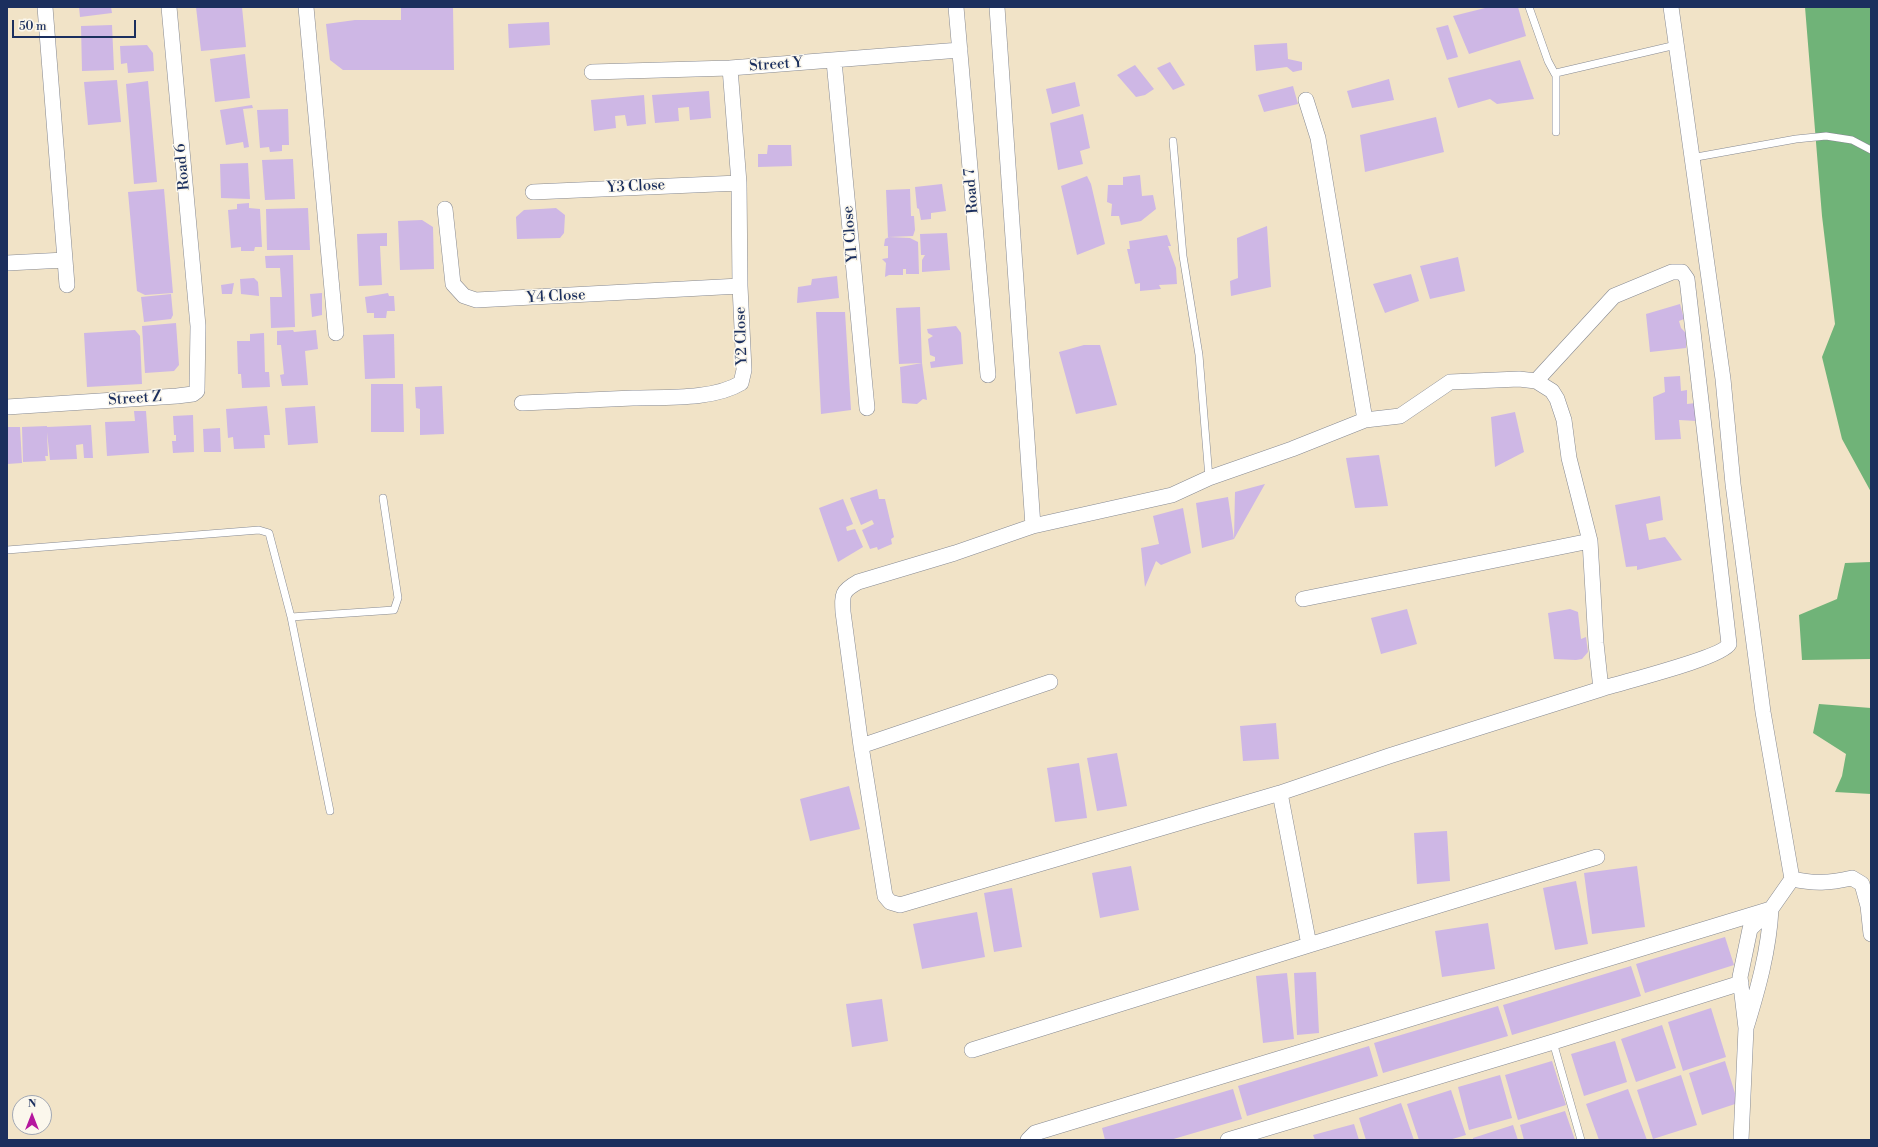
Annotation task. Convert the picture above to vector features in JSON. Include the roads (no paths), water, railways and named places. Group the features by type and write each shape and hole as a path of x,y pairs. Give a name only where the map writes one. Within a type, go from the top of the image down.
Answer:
{"street":[{"path":"45,7 67,285"},
{"name":"Road 6","path":"169,7 198,326"},
{"path":"306,7 336,333"},
{"name":"Road 7","path":"956,7 988,376"},
{"path":"997,7 1033,526"},
{"path":"1671,7 1723,379 1733,484 1763,712 1792,879 1771,909 1750,929 1740,977 1746,1028 1740,1140"},
{"name":"Street Y","path":"592,72 730,68 960,50"},
{"name":"Y1 Close","path":"834,61 867,408"},
{"name":"Y2 Close","path":"522,403 684,396 719,392 733,388 741,383 744,370 740,286 739,183 730,68"},
{"path":"1306,100 1318,138 1365,420"},
{"name":"Y3 Close","path":"533,192 739,183"},
{"name":"Y4 Close","path":"445,209 453,284 464,296 476,300 740,286"},
{"path":"7,263 65,260"},
{"path":"1536,381 1614,296 1672,272 1682,272 1687,279 1729,644 1727,648 1706,658 1602,688 1389,756 1280,793 900,905 890,902 885,896 861,746 843,612 842,595 847,588 858,582 955,553 1033,526 1172,496 1210,478 1292,449 1365,420 1400,416 1450,382 1519,379 1536,381 1552,391 1557,399 1564,420 1569,458 1590,541 1596,643 1602,688"},
{"name":"Street Z","path":"7,407 193,394 198,387 198,326"},
{"path":"1303,599 1590,541"},
{"path":"861,746 1050,682"},
{"path":"1280,793 1309,945"},
{"path":"972,1050 1597,857"},
{"path":"1792,879 1811,883 1829,883 1852,878 1862,884 1868,906 1871,934"},
{"path":"1746,1028 1759,985 1770,935 1771,909"},
{"path":"1028,1140 1035,1133 1043,1130 1771,909"},
{"path":"1228,1140 1553,1042 1741,983"}],"lane":[{"path":"1530,8 1548,61 1555,74 1556,132"},
{"path":"1555,74 1562,70 1676,45"},
{"path":"1691,158 1796,139 1826,136 1852,140 1871,150"},
{"path":"1173,141 1183,256 1199,355 1210,478"},
{"path":"291,617 394,610 398,598 384,498"},
{"path":"7,550 258,530 269,533 291,617 330,811"},
{"path":"1553,1042 1581,1140"}]}
